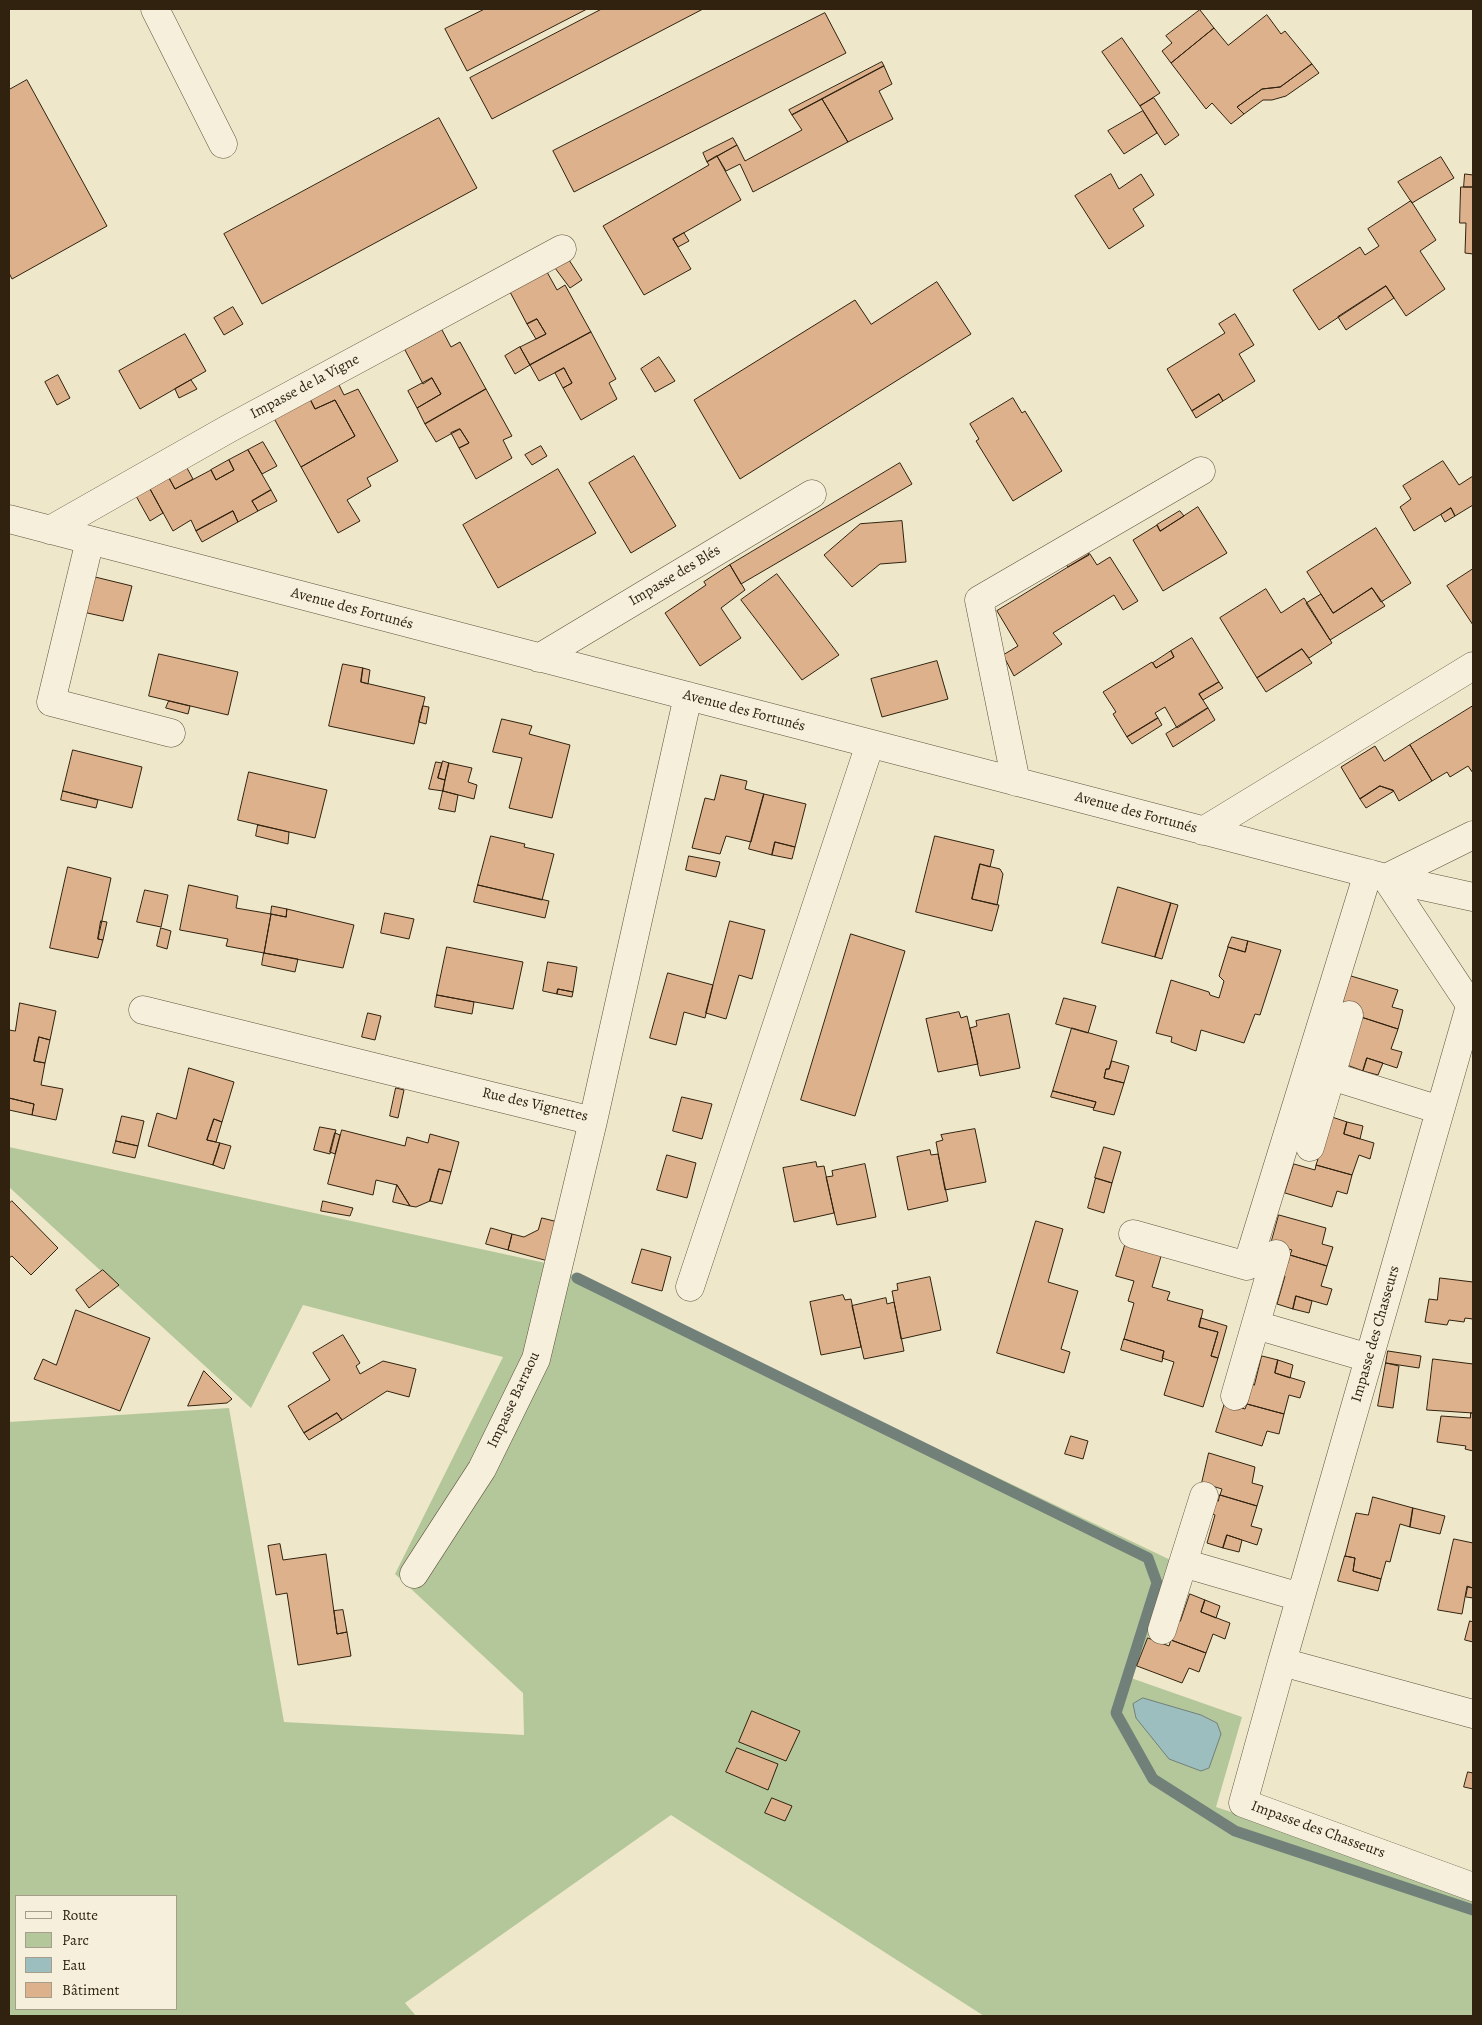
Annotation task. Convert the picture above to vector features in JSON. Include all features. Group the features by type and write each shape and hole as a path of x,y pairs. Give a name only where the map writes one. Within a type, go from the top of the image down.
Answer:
{"street":[{"path":"155,9 223,144"},
{"name":"Impasse de la Vigne","path":"50,530 228,429 562,248"},
{"path":"1016,782 979,600 1201,471"},
{"name":"Impasse des Blés","path":"539,658 812,494"},
{"name":"Avenue des Fortunés","path":"9,519 1377,876 1473,897"},
{"path":"90,540 51,702 171,733"},
{"path":"1203,830 1473,666"},
{"name":"Rue des Vignettes","path":"143,1010 594,1121 688,696"},
{"path":"690,1287 870,744"},
{"path":"1133,1234 1247,1266 1377,876 1473,835"},
{"path":"1377,876 1472,1007"},
{"name":"Impasse des Chasseurs","path":"1472,1007 1440,1110 1300,1597 1243,1803 1473,1887"},
{"path":"1310,1147 1350,1015"},
{"path":"1331,1076 1440,1110"},
{"name":"Impasse Barraou","path":"414,1574 482,1469 536,1359 594,1121"},
{"path":"1235,1396 1276,1254"},
{"path":"1256,1324 1369,1358"},
{"path":"1162,1630 1204,1496"},
{"path":"1183,1563 1300,1597"},
{"path":"1282,1662 1473,1714"}],"green space":[{"path":"9,1147 550,1264 1179,1564 1131,1678 1242,1717 1216,1807 1473,1892 1473,2016 984,2016 671,1815 405,2003 416,2016 9,2016 9,1422 229,1408 284,1722 524,1735 523,1693 395,1574 503,1357 303,1305 251,1408 9,1187"}],"water":[{"path":"1143,1698 1201,1715 1217,1723 1221,1734 1209,1768 1201,1771 1169,1759 1136,1718 1133,1704"}],"building":[{"path":"485,9 587,9 467,71 445,29"},
{"path":"602,9 703,9 492,119 470,78"},
{"path":"1200,10 1214,28 1171,63 1162,51 1172,43 1166,36"},
{"path":"825,13 846,53 574,192 553,151"},
{"path":"1267,15 1281,34 1285,31 1312,64 1280,87 1262,89 1237,107 1244,114 1231,124 1212,103 1206,109 1171,63 1214,28 1228,45"},
{"path":"1122,38 1160,93 1140,106 1102,52"},
{"path":"882,62 884,66 792,115 789,110"},
{"path":"1312,64 1319,73 1286,96 1272,100 1263,100 1244,114 1237,107 1262,89 1280,87"},
{"path":"884,66 892,84 879,91 893,119 848,142 822,99"},
{"path":"27,80 107,226 12,279 9,273 9,90"},
{"path":"1154,98 1179,135 1165,145 1140,106"},
{"path":"822,99 848,142 753,192 740,164 726,171 717,156 737,145 745,161 802,130 792,115"},
{"path":"1143,111 1157,133 1124,154 1108,131"},
{"path":"439,118 477,188 262,304 224,234"},
{"path":"733,138 737,145 707,162 703,153"},
{"path":"717,156 741,200 673,239 691,269 644,295 603,226 709,165 707,162"},
{"path":"1441,157 1454,178 1412,203 1398,182"},
{"path":"1111,174 1119,189 1141,174 1154,195 1133,209 1144,226 1109,249 1075,196"},
{"path":"1465,174 1473,175 1473,187 1464,187"},
{"path":"1461,187 1473,187 1473,254 1465,253 1466,223 1460,223"},
{"path":"1411,201 1436,240 1420,251 1445,289 1406,316 1386,286 1319,330 1293,290 1360,247 1365,255 1379,246 1368,229"},
{"path":"684,233 689,241 678,247 673,239"},
{"path":"569,260 582,280 570,288 555,268"},
{"path":"547,272 557,290 565,285 591,332 530,365 520,347 546,334 537,319 527,324 510,292"},
{"path":"937,282 971,334 740,479 694,400 855,300 871,324"},
{"path":"1386,286 1394,298 1346,330 1338,317"},
{"path":"233,307 243,324 224,335 214,318"},
{"path":"1235,314 1254,345 1239,354 1255,381 1223,401 1219,394 1192,411 1167,369 1225,333 1219,324"},
{"path":"537,319 546,334 536,339 527,324"},
{"path":"442,330 451,347 460,342 486,389 425,424 417,408 441,394 432,378 423,384 405,350"},
{"path":"591,332 616,379 609,383 617,399 581,420 563,388 572,383 564,368 539,381 530,365"},
{"path":"185,334 206,371 140,409 119,371"},
{"path":"520,347 530,365 515,374 505,356"},
{"path":"659,357 675,381 655,392 641,369"},
{"path":"564,368 572,383 563,388 555,373"},
{"path":"58,375 70,398 57,405 45,382"},
{"path":"432,378 441,394 417,408 408,391"},
{"path":"336,379 344,395 358,389 398,461 367,478 371,486 347,500 360,521 338,533 301,467 355,436 335,400 315,409 307,393"},
{"path":"191,380 197,389 179,398 175,389"},
{"path":"486,389 512,436 503,440 512,458 476,479 459,448 469,443 460,429 436,442 425,424"},
{"path":"307,393 315,409 335,400 355,436 301,467 271,413"},
{"path":"1219,394 1223,401 1196,418 1192,411"},
{"path":"1013,398 1022,413 1025,411 1062,471 1013,501 976,441 979,439 970,424"},
{"path":"460,429 469,443 459,448 451,433"},
{"path":"263,442 277,466 262,474 248,450"},
{"path":"541,446 547,456 532,465 525,455"},
{"path":"248,450 271,490 252,501 258,511 238,522 233,511 196,531 191,520 173,531 150,489 169,478 175,489 211,470 216,480 234,470 229,460"},
{"path":"634,456 676,526 631,553 589,483"},
{"path":"229,460 234,470 216,480 211,470"},
{"path":"1443,461 1459,485 1473,476 1473,505 1455,516 1451,508 1414,531 1400,507 1411,499 1403,486"},
{"path":"900,463 912,484 741,584 730,565"},
{"path":"187,468 193,479 175,489 169,478"},
{"path":"558,469 596,533 498,588 463,525"},
{"path":"150,489 163,513 150,521 136,496"},
{"path":"271,490 277,501 258,511 252,501"},
{"path":"1198,507 1227,553 1163,591 1133,540 1157,525 1160,531"},
{"path":"1451,508 1455,516 1445,522 1441,515"},
{"path":"233,511 238,522 202,542 196,531"},
{"path":"1180,511 1184,516 1160,531 1157,525"},
{"path":"902,521 906,562 880,564 852,587 824,555 860,524"},
{"path":"1376,528 1411,583 1381,602 1372,588 1333,613 1307,572"},
{"path":"1086,549 1089,555 1068,567 1064,562"},
{"path":"1090,554 1097,565 1110,557 1138,601 1123,610 1114,595 1053,633 1062,644 1014,676 1003,655 1018,646 997,611"},
{"path":"730,565 745,590 721,608 741,638 700,666 665,613 706,585 704,582"},
{"path":"1473,569 1473,625 1447,586"},
{"path":"777,574 839,655 802,680 741,600"},
{"path":"91,576 132,586 123,621 83,612"},
{"path":"1372,588 1385,606 1330,640 1306,603 1321,594 1333,613"},
{"path":"1266,589 1281,613 1304,598 1332,643 1309,658 1302,649 1257,678 1220,618"},
{"path":"1192,638 1219,682 1199,694 1208,708 1177,728 1165,707 1155,713 1158,718 1127,737 1113,714 1116,712 1103,692 1152,662 1156,668 1174,657 1171,651"},
{"path":"1302,649 1312,663 1266,692 1257,678"},
{"path":"1171,651 1174,657 1156,668 1153,663"},
{"path":"159,654 238,672 228,715 149,696"},
{"path":"937,661 948,699 882,717 871,679"},
{"path":"343,664 363,668 361,682 425,697 414,744 329,726"},
{"path":"363,668 370,670 368,684 361,682"},
{"path":"1219,682 1223,688 1203,700 1199,694"},
{"path":"169,701 190,706 188,714 166,708"},
{"path":"423,706 429,707 426,724 419,722"},
{"path":"1473,706 1473,773 1468,766 1450,777 1447,772 1432,781 1410,745"},
{"path":"1208,708 1215,720 1173,747 1166,734"},
{"path":"1158,718 1162,725 1132,744 1127,737"},
{"path":"502,719 532,726 529,734 570,745 552,818 509,808 522,758 493,752"},
{"path":"1410,745 1432,781 1399,801 1393,790 1380,786 1360,799 1341,767 1375,746 1384,761"},
{"path":"73,750 142,767 132,808 63,791"},
{"path":"443,761 449,763 445,780 438,778"},
{"path":"436,762 442,763 438,778 445,780 443,791 429,789"},
{"path":"449,763 472,768 468,782 477,785 474,799 443,791"},
{"path":"249,772 327,790 315,838 238,820"},
{"path":"721,775 747,781 745,789 764,794 751,842 726,836 720,854 692,848 705,798 714,800"},
{"path":"1380,786 1394,791 1366,808 1360,799"},
{"path":"63,791 98,800 96,808 61,800"},
{"path":"443,791 458,795 455,812 439,809"},
{"path":"764,794 806,804 795,847 775,842 772,855 749,849"},
{"path":"258,825 289,832 288,844 256,836"},
{"path":"491,836 525,844 524,847 554,854 542,900 478,885"},
{"path":"935,836 994,850 990,867 980,864 972,899 999,905 992,931 916,912"},
{"path":"775,842 795,847 792,859 772,855"},
{"path":"689,856 720,862 716,877 686,870"},
{"path":"980,864 1000,869 1003,874 997,905 972,899"},
{"path":"68,867 111,878 98,939 103,940 98,958 50,948"},
{"path":"189,885 238,896 236,908 271,914 264,953 226,946 228,939 180,930"},
{"path":"478,885 549,901 545,918 474,902"},
{"path":"1118,887 1171,903 1155,957 1102,943"},
{"path":"145,890 168,895 161,927 137,922"},
{"path":"1171,903 1178,905 1162,959 1155,957"},
{"path":"272,906 287,909 286,917 271,914"},
{"path":"287,909 354,925 343,968 264,953 271,914 286,917"},
{"path":"385,913 414,919 409,939 381,933"},
{"path":"101,921 107,922 103,940 98,939"},
{"path":"730,921 765,930 752,979 739,975 726,1019 706,1013"},
{"path":"161,928 171,931 167,949 157,946"},
{"path":"851,934 905,951 855,1116 801,1100"},
{"path":"1232,937 1248,941 1245,952 1228,947"},
{"path":"1248,941 1281,950 1260,1015 1255,1014 1244,1043 1201,1030 1196,1051 1171,1042 1172,1037 1156,1033 1171,980 1209,992 1210,995 1219,998 1224,981 1219,976 1228,947 1245,952"},
{"path":"447,947 523,962 513,1009 437,995"},
{"path":"264,953 298,959 295,972 262,965"},
{"path":"548,962 577,967 573,992 558,989 557,994 543,991"},
{"path":"668,973 713,985 705,1018 684,1012 676,1045 650,1038"},
{"path":"1351,976 1398,990 1392,1007 1403,1010 1398,1029 1361,1017 1363,1012 1342,1005"},
{"path":"558,989 573,992 572,997 557,994"},
{"path":"437,995 474,1002 472,1014 435,1007"},
{"path":"1064,998 1096,1006 1088,1033 1056,1024"},
{"path":"20,1003 56,1011 50,1040 39,1037 34,1061 45,1063 41,1085 63,1089 56,1120 32,1115 34,1104 9,1098 9,1030 15,1031"},
{"path":"959,1012 961,1018 967,1016 978,1064 938,1072 926,1019"},
{"path":"368,1013 381,1016 375,1040 362,1037"},
{"path":"1009,1014 1020,1068 980,1076 970,1028 977,1026 976,1021"},
{"path":"1361,1017 1398,1029 1391,1049 1402,1052 1397,1068 1367,1058 1363,1071 1347,1065"},
{"path":"1072,1028 1117,1041 1109,1069 1106,1069 1104,1078 1124,1083 1114,1115 1093,1110 1096,1102 1053,1091"},
{"path":"39,1037 50,1040 45,1063 34,1061"},
{"path":"1367,1058 1383,1063 1378,1075 1363,1071"},
{"path":"1112,1061 1129,1066 1124,1083 1104,1078 1106,1069 1109,1069"},
{"path":"189,1068 234,1082 222,1122 214,1119 207,1140 220,1143 213,1165 148,1146 157,1113 176,1119"},
{"path":"396,1088 404,1090 398,1118 390,1116"},
{"path":"1053,1091 1096,1102 1094,1108 1051,1097"},
{"path":"682,1097 712,1104 702,1139 673,1131"},
{"path":"9,1098 34,1104 32,1115 9,1110"},
{"path":"122,1116 144,1121 138,1146 116,1141"},
{"path":"1332,1117 1347,1122 1344,1134 1374,1143 1370,1159 1359,1155 1352,1175 1316,1165 1318,1159 1313,1157"},
{"path":"214,1119 222,1122 216,1142 207,1140"},
{"path":"1347,1122 1363,1126 1360,1139 1344,1134"},
{"path":"320,1127 336,1130 330,1154 314,1150"},
{"path":"975,1129 986,1182 945,1190 936,1142 943,1140 941,1135"},
{"path":"342,1130 405,1146 407,1137 428,1143 430,1134 459,1142 451,1172 439,1169 430,1201 416,1207 410,1206 397,1185 376,1180 373,1195 328,1184"},
{"path":"335,1133 340,1135 335,1154 330,1152"},
{"path":"116,1141 138,1146 135,1158 113,1153"},
{"path":"220,1143 231,1146 224,1169 213,1165"},
{"path":"1104,1147 1121,1152 1112,1183 1095,1178"},
{"path":"930,1150 931,1155 938,1154 948,1201 908,1210 897,1157"},
{"path":"667,1155 696,1163 687,1198 657,1190"},
{"path":"816,1162 817,1167 824,1166 834,1213 794,1222 783,1168"},
{"path":"865,1164 876,1217 837,1225 826,1177 833,1176 832,1171"},
{"path":"1294,1164 1315,1170 1316,1165 1352,1175 1347,1194 1337,1191 1332,1207 1285,1193"},
{"path":"439,1169 451,1172 442,1204 430,1201"},
{"path":"1096,1178 1112,1183 1104,1213 1088,1208"},
{"path":"397,1185 410,1206 393,1202"},
{"path":"12,1201 58,1248 31,1275 12,1256 9,1258 9,1204"},
{"path":"323,1201 353,1208 350,1216 321,1211"},
{"path":"1279,1215 1326,1228 1322,1244 1333,1247 1327,1266 1290,1255 1292,1250 1271,1244"},
{"path":"542,1218 558,1222 548,1261 508,1250 512,1234 524,1237 538,1230"},
{"path":"1036,1221 1063,1229 1048,1282 1078,1291 1061,1349 1070,1352 1064,1373 997,1353"},
{"path":"491,1228 512,1234 508,1250 486,1244"},
{"path":"1126,1242 1162,1253 1152,1287 1170,1292 1167,1300 1203,1310 1199,1327 1218,1332 1211,1356 1218,1358 1203,1407 1164,1395 1174,1362 1162,1358 1164,1351 1124,1339 1134,1303 1128,1301 1134,1281 1116,1276"},
{"path":"642,1249 671,1257 662,1291 632,1283"},
{"path":"1290,1255 1327,1266 1321,1286 1332,1289 1327,1305 1296,1296 1293,1309 1277,1304 1285,1276 1279,1274 1283,1260 1288,1262"},
{"path":"103,1270 119,1285 89,1308 76,1290"},
{"path":"930,1277 941,1330 901,1339 892,1291 898,1290 897,1284"},
{"path":"1440,1278 1473,1282 1473,1319 1465,1318 1464,1322 1449,1320 1447,1325 1425,1322 1429,1299 1437,1300"},
{"path":"843,1295 845,1300 851,1299 861,1347 821,1355 810,1302"},
{"path":"1296,1296 1312,1301 1309,1313 1293,1309"},
{"path":"886,1298 887,1304 894,1302 904,1351 864,1359 852,1306"},
{"path":"76,1310 150,1338 120,1411 34,1379 43,1359 56,1365"},
{"path":"1201,1318 1227,1326 1218,1358 1211,1356 1218,1332 1199,1327"},
{"path":"343,1335 360,1363 356,1366 360,1374 383,1361 416,1369 409,1397 387,1391 342,1420 337,1413 304,1433 288,1406 330,1380 313,1353"},
{"path":"1124,1339 1164,1351 1162,1362 1121,1350"},
{"path":"1388,1351 1421,1356 1419,1368 1386,1363"},
{"path":"1262,1356 1278,1360 1275,1373 1305,1382 1300,1398 1289,1395 1284,1414 1247,1404 1249,1397 1247,1382 1254,1385"},
{"path":"1433,1359 1473,1364 1473,1413 1427,1410"},
{"path":"1278,1360 1293,1365 1290,1378 1275,1373"},
{"path":"1386,1363 1399,1366 1393,1408 1378,1406"},
{"path":"204,1371 232,1399 227,1403 188,1406"},
{"path":"1225,1403 1245,1409 1247,1404 1284,1414 1279,1434 1267,1431 1262,1446 1216,1432"},
{"path":"337,1413 342,1420 309,1440 304,1433"},
{"path":"1471,1413 1473,1413 1473,1451 1465,1449 1466,1446 1437,1442 1441,1416 1470,1418"},
{"path":"1071,1436 1088,1441 1083,1459 1065,1454"},
{"path":"1209,1453 1255,1467 1252,1483 1263,1486 1257,1506 1220,1495 1222,1489 1202,1483"},
{"path":"1220,1495 1257,1506 1251,1526 1262,1529 1257,1545 1227,1535 1223,1548 1207,1543 1215,1515 1209,1513 1213,1499 1218,1501"},
{"path":"1373,1497 1413,1508 1410,1527 1400,1524 1390,1562 1386,1561 1381,1579 1353,1571 1355,1558 1345,1556 1356,1513 1368,1515"},
{"path":"1413,1508 1445,1516 1440,1534 1410,1527"},
{"path":"1227,1535 1242,1540 1239,1552 1223,1548"},
{"path":"1454,1539 1473,1543 1473,1588 1467,1586 1462,1614 1438,1610"},
{"path":"280,1544 283,1560 326,1554 337,1634 347,1632 351,1656 298,1665 287,1593 276,1595 268,1546"},
{"path":"1345,1556 1355,1558 1353,1571 1381,1579 1378,1591 1338,1581"},
{"path":"1468,1587 1473,1588 1473,1598 1466,1597"},
{"path":"1190,1594 1205,1600 1201,1612 1230,1623 1225,1639 1213,1634 1206,1653 1171,1640 1173,1619 1180,1621"},
{"path":"1205,1600 1220,1606 1216,1618 1201,1612"},
{"path":"343,1610 347,1632 337,1634 334,1611"},
{"path":"1470,1621 1473,1622 1473,1642 1465,1640"},
{"path":"1148,1638 1169,1646 1171,1640 1206,1653 1199,1672 1189,1668 1182,1683 1137,1666"},
{"path":"752,1711 800,1731 786,1761 739,1742"},
{"path":"737,1748 778,1764 768,1790 726,1772"},
{"path":"1468,1772 1473,1773 1473,1789 1464,1787"},
{"path":"772,1798 792,1806 785,1821 765,1813"}],"waterway":[{"path":"577,1278 1148,1558 1157,1583 1116,1713 1153,1779 1235,1831 1473,1910"}]}
